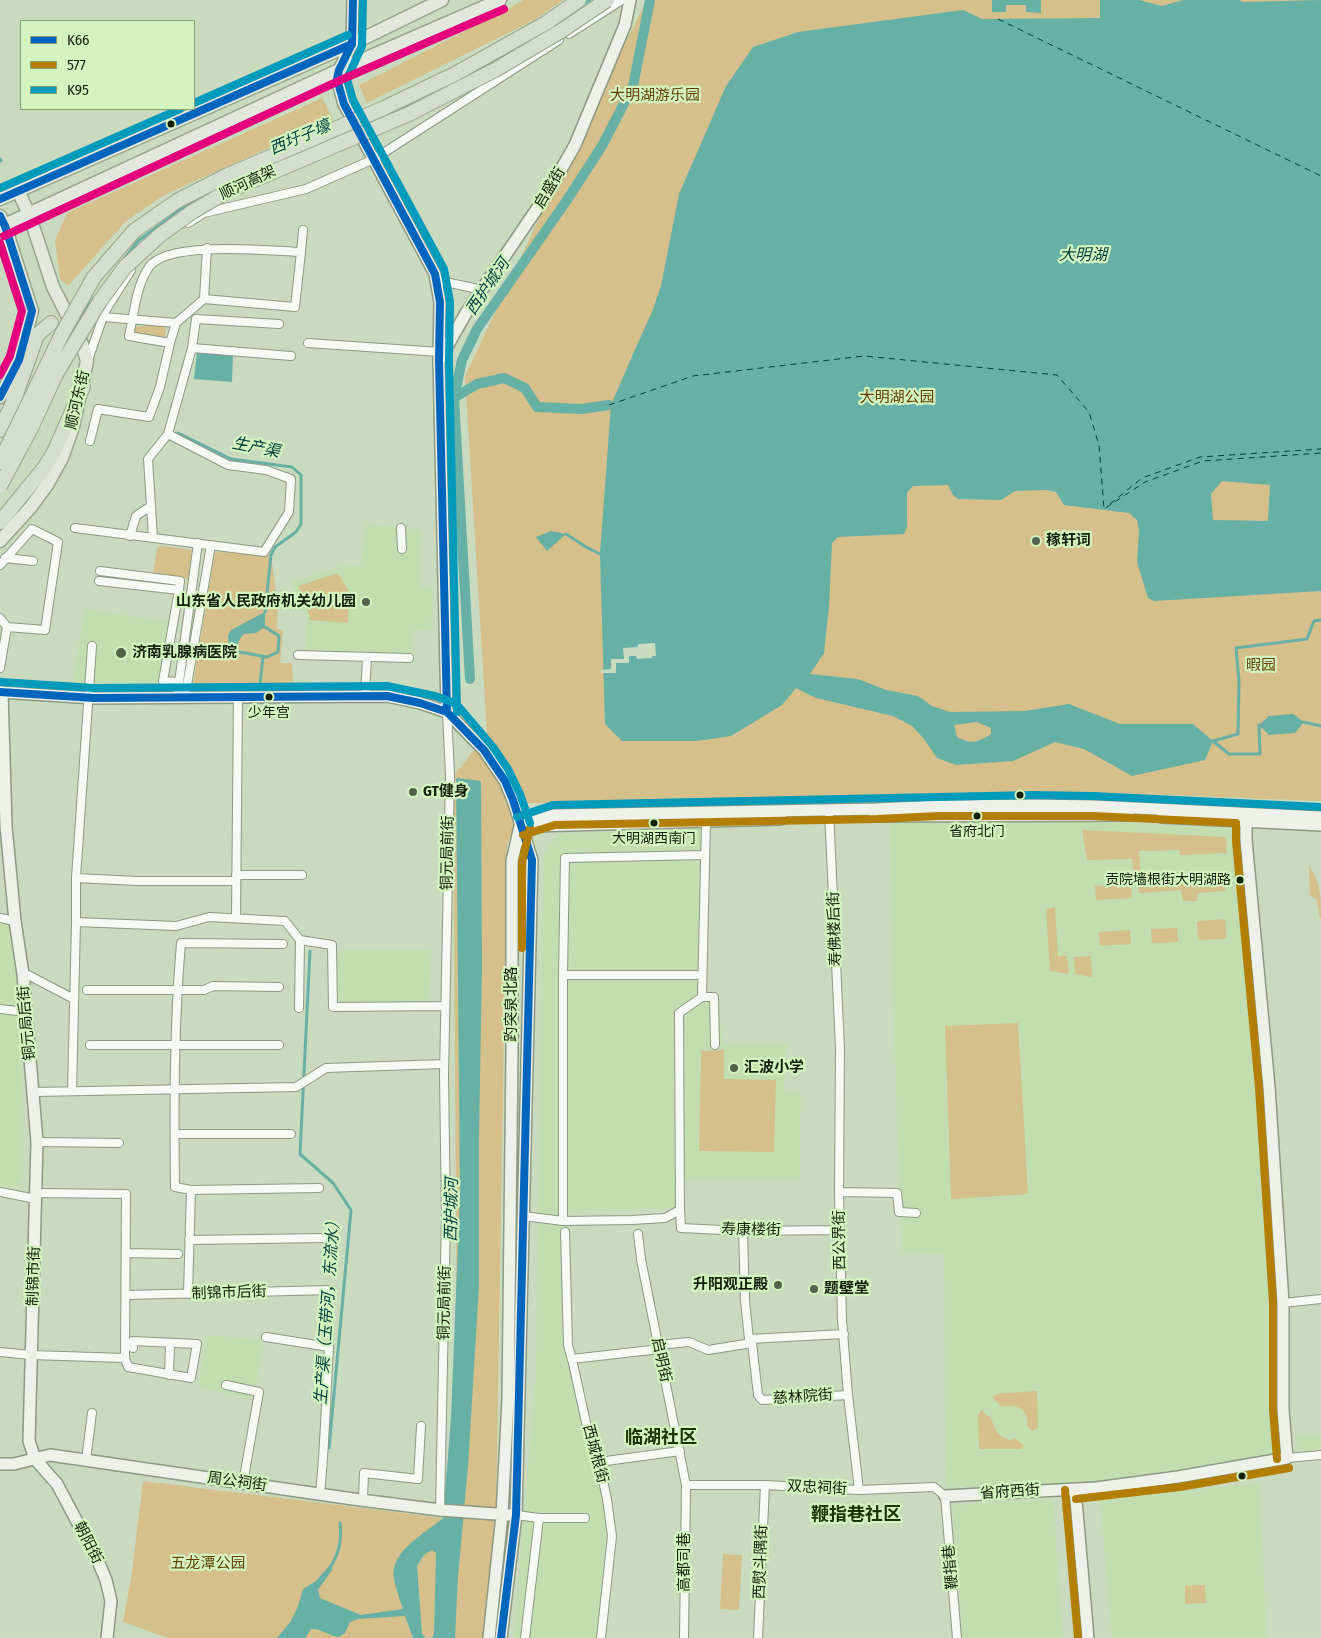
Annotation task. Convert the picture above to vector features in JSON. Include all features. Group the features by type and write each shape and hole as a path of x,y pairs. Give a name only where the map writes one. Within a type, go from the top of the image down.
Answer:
{"highway":[{"name":"顺河高架","path":"0,462 62,334 94,277 134,232 177,200 228,175 384,108 455,74 546,23 579,0"},
{"name":"顺河高架","path":"0,486 56,374 100,301 125,267 160,234 226,192 409,114 495,70 561,31 607,0"},
{"path":"3,424 13,403 37,335 51,323"},
{"path":"13,403 19,360"},
{"path":"0,522 45,467 54,452 83,388"}],"main road":[{"path":"0,199 352,44 442,0"},
{"path":"0,397 19,360 32,311 2,223 29,214 339,70 490,6 500,0"},
{"name":"顺河东街","path":"0,541 20,520 47,484 62,458 73,427 83,388 87,361 82,344 53,287 29,214 18,191"},
{"path":"25,337 51,323 66,326 82,344"}],"street":[{"path":"339,70 352,44 354,0"},
{"path":"87,361 103,317 132,268 166,237 204,213 306,189 374,159 622,0"},
{"name":"启盛街","path":"440,356 466,313 547,194 575,145 624,25 630,0"},
{"name":"铜元局前街","path":"339,70 337,79 344,104 434,274 440,302 450,775 444,1064 446,1235 440,1510"},
{"path":"204,299 296,307 303,230"},
{"path":"170,342 129,336 141,284 150,265 165,255 207,248 301,252"},
{"path":"90,441 98,409 149,417 160,387 176,323 204,299 207,280 207,248"},
{"path":"436,280 483,290"},
{"path":"103,317 176,323"},
{"path":"153,538 148,459 168,434 192,348 196,319 279,324"},
{"path":"308,343 440,356"},
{"path":"192,348 291,356"},
{"path":"74,528 264,552 289,512 291,479 266,470 228,465 168,434"},
{"path":"130,536 136,516 151,506"},
{"path":"7,627 45,630 58,542 32,530 20,520"},
{"path":"402,528 402,549"},
{"path":"3,561 32,530"},
{"path":"181,697 179,682 198,543"},
{"path":"181,697 211,545"},
{"path":"3,561 33,561"},
{"path":"100,571 180,581 163,681 179,682"},
{"path":"99,581 179,590"},
{"path":"0,618 7,627 0,668"},
{"path":"72,1091 76,878 92,646"},
{"path":"298,655 409,658"},
{"path":"365,696 367,657"},
{"path":"1,689 89,698 387,696 420,702 448,712 484,750 513,800 520,826"},
{"name":"铜元局后街","path":"1,689 6,826 14,920 22,974 34,1092"},
{"path":"236,918 238,696"},
{"path":"520,826 553,815 830,813 1129,815 1246,818 1321,817"},
{"path":"520,826 706,821 830,813"},
{"name":"寿佛楼后街","path":"830,813 840,1049"},
{"path":"1246,818 1321,825"},
{"path":"1246,818 1269,1087 1283,1303 1283,1410 1288,1458 1321,1455"},
{"path":"702,997 706,821"},
{"name":"趵突泉北路","path":"501,1638 516,1515 532,860 520,826"},
{"name":"趵突泉北路","path":"489,1638 508,1400 512,861 520,826"},
{"path":"563,1221 565,858 705,856"},
{"path":"76,878 137,881 302,875"},
{"path":"76,922 176,926 209,917 285,922 300,940 299,1008"},
{"path":"0,918 14,920"},
{"path":"300,940 332,945 333,1007 445,1006"},
{"path":"283,944 181,943 177,991 174,1090 175,1187 191,1190 319,1188"},
{"path":"22,974 28,975 74,999"},
{"path":"563,976 696,974"},
{"path":"87,990 177,991 204,990 213,986 279,987"},
{"path":"523,1216 563,1221 632,1220 665,1218 680,1210 679,1013 702,997 714,997 715,1045"},
{"path":"0,1009 26,1012"},
{"path":"90,1046 279,1045"},
{"name":"西公界街","path":"840,1049 839,1192 844,1334 848,1395 859,1490"},
{"path":"34,1092 296,1087 326,1068 444,1064"},
{"name":"制锦市街","path":"34,1092 37,1142 29,1441 35,1459"},
{"path":"174,1134 290,1134"},
{"path":"37,1142 119,1143"},
{"path":"188,1294 191,1190"},
{"path":"839,1192 897,1193 898,1212 916,1213"},
{"path":"0,1194 36,1196 126,1194 125,1358 128,1367 190,1378 197,1344 133,1341 133,1348"},
{"name":"寿康楼街","path":"680,1210 681,1228 743,1231 840,1230"},
{"name":"慈林院街","path":"743,1231 745,1301 758,1395 762,1400 848,1395"},
{"name":"西城根街","path":"565,1232 568,1345 587,1427 599,1462 612,1536 601,1638"},
{"name":"启明街","path":"638,1234 641,1259 686,1485"},
{"path":"190,1240 325,1238"},
{"path":"126,1253 178,1254"},
{"name":"制锦市后街","path":"126,1295 332,1290"},
{"path":"1283,1303 1321,1300"},
{"path":"572,1360 689,1342 708,1350 751,1341 844,1334"},
{"path":"266,1337 329,1347 325,1403 325,1447 320,1494"},
{"path":"169,1374 170,1343"},
{"path":"0,1352 125,1358"},
{"path":"226,1385 258,1392 242,1483"},
{"path":"86,1460 92,1413"},
{"path":"363,1500 364,1473 418,1480 421,1426"},
{"path":"599,1462 680,1451"},
{"name":"周公祠街","path":"0,1464 14,1464 50,1455 440,1510 516,1515"},
{"name":"省府西街","path":"945,1496 1075,1489 1178,1476 1288,1458"},
{"name":"朝阳街","path":"35,1459 57,1484 98,1561 106,1580 111,1601 107,1638"},
{"name":"双忠祠街","path":"686,1485 765,1485 859,1490 934,1487 945,1496"},
{"name":"高都司巷","path":"684,1638 686,1485"},
{"name":"西熨斗隅街","path":"758,1638 765,1485"},
{"path":"1075,1489 1088,1638"},
{"name":"鞭指巷","path":"945,1496 957,1638"},
{"path":"516,1515 539,1518 585,1518"},
{"path":"525,1638 539,1518"}],"shaded area":[{"name":"山东省人民政府机关幼儿园","path":"367,524 421,530 420,586 433,588 431,630 413,630 411,655 306,650 306,616 292,582 344,565 361,566"},
{"name":"济南乳腺病医院","path":"85,609 170,622 158,684 72,685"},
{"path":"1032,819 1234,829 1279,1303 1279,1453 1258,1460 1094,1484 946,1487 944,1254 902,1253 892,978 890,821"},
{"path":"702,828 699,995 676,1011 678,1208 569,1212 565,1353 603,1499 606,1536 598,1638 514,1638 536,1371 543,855 558,834"},
{"path":"0,918 9,920 19,989 23,1179 12,1188 0,1186"},
{"path":"339,950 431,950 429,1003 337,1003"},
{"name":"汇波小学","path":"718,1000 723,1044 787,1044 784,1092 801,1092 800,1179 683,1179 683,1017 700,1005"},
{"path":"207,1335 264,1340 254,1399 198,1387"},
{"path":"1294,1435 1321,1435 1321,1449 1306,1453 1298,1447"},
{"path":"1259,1483 1267,1638 1112,1638 1100,1500"},
{"path":"1053,1499 1063,1638 963,1638 953,1505"}],"green space":[{"path":"523,0 563,0 536,19 367,103 359,85"},
{"name":"大明湖公园","path":"647,0 1321,0 1321,801 1088,792 662,803 526,803 507,844 494,1638 446,1638 457,1366 453,777 487,733 465,376 577,138"},
{"path":"322,98 333,119 166,194 126,221 68,286 60,279 55,241 67,213"},
{"path":"160,324 166,328 165,337 158,339 134,332 135,327"},
{"path":"162,546 192,550 188,579 153,573 157,548"},
{"path":"215,552 271,555 278,607 277,629 283,630 280,663 292,663 293,691 192,690"},
{"path":"338,573 349,591 348,623 309,620 309,614 298,586"},
{"path":"1082,830 1226,837 1227,853 1180,855 1179,850 1139,851 1141,876 1134,877 1132,859 1087,860"},
{"path":"1309,866 1320,890 1321,918 1317,900 1310,895"},
{"path":"1220,879 1224,883 1225,891 1197,893 1197,901 1183,901 1181,890 1139,893 1139,884"},
{"path":"1131,884 1132,898 1096,900 1095,886"},
{"path":"1055,907 1058,956 1067,956 1069,974 1050,971 1046,909"},
{"path":"1225,919 1227,939 1198,940 1197,921"},
{"path":"1177,928 1178,942 1152,943 1151,929"},
{"path":"1130,930 1131,944 1100,946 1099,932"},
{"path":"1091,956 1092,977 1075,974 1074,957"},
{"path":"1018,1023 1028,1194 951,1199 945,1026"},
{"path":"724,1050 724,1079 776,1080 774,1152 699,1151 701,1051"},
{"path":"1037,1391 1038,1428 1032,1431 1027,1426 1027,1417 1023,1411 1017,1407 1001,1406 992,1397 997,1394"},
{"path":"981,1410 991,1419 999,1434 1010,1440 1015,1438 1024,1446 1022,1449 979,1449 978,1416"},
{"name":"五龙潭公园","path":"143,1481 443,1518 400,1555 394,1566 403,1609 413,1638 168,1638 123,1622 131,1579"},
{"path":"432,1550 436,1552 434,1634 432,1638 424,1637 422,1633 417,1566 424,1555"},
{"path":"723,1554 742,1555 739,1610 720,1609"},
{"path":"1205,1585 1206,1603 1185,1604 1185,1586"}],"water":[{"path":"992,0 1041,0 1041,13 1026,12 1026,5 1006,5 1006,12 992,12"},
{"name":"大明湖","path":"1100,0 1139,0 1162,6 1183,0 1239,0 1243,2 1321,0 1321,591 1154,601 1148,598 1137,562 1139,531 1137,520 1129,513 1064,505 1056,492 1046,490 1015,491 1001,500 958,499 953,495 948,485 913,486 907,492 907,527 904,534 838,537 832,543 829,606 824,653 810,674 858,679 886,690 918,696 932,706 950,712 1025,711 1069,704 1120,724 1193,724 1213,741 1205,760 1132,776 1084,749 1055,742 1013,761 956,765 937,758 912,726 893,716 816,698 796,688 782,705 731,736 697,741 622,741 605,724 600,554 611,405 652,312 661,286 679,194 726,86 753,47 798,32 963,10 982,19 1100,18","holes":["1222,481 1270,485 1268,521 1213,520 1211,494","977,722 991,728 991,734 975,742 957,737 954,725"]},
{"path":"197,352 233,353 232,382 194,379"},
{"path":"551,531 566,534 547,551 536,537"},
{"path":"265,612 265,627 256,633 244,634 234,651 229,651 228,635 231,630"},
{"path":"1293,714 1304,722 1295,733 1269,735 1259,725 1269,716"},
{"path":"456,778 481,781 482,968 479,1286 455,1638 432,1638 434,1634 436,1553 432,1550 424,1555 417,1566 422,1633 427,1638 413,1638 405,1616 358,1619 350,1622 345,1633 339,1637 311,1629 305,1638 277,1638 291,1621 303,1589 316,1581 330,1565 332,1565 332,1570 318,1590 320,1598 361,1615 403,1609 394,1579 394,1569 397,1560 410,1544 443,1518 451,1418 460,1192"}],"pier":[{"path":"655,643 656,656 637,659 636,656 629,656 629,663 616,663 616,673 601,673 601,670 611,669 611,659 624,659 623,648 638,647 638,644"}],"waterway":[{"name":"西圩子壕","path":"582,5 590,0"},
{"name":"西护城河","path":"470,679 454,398 462,360 477,329 565,203 602,146 633,86 650,0"},
{"name":"西圩子壕","path":"259,169 403,108 427,95"},
{"name":"西圩子壕","path":"221,186 235,179"},
{"name":"西圩子壕","path":"124,259 138,241 195,199"},
{"name":"西圩子壕","path":"78,323 96,296"},
{"path":"454,398 477,384 504,378 525,388 537,407 581,409 609,405"},
{"name":"生产渠","path":"178,433 231,459 292,467 301,475 301,524 296,532 275,547 271,555 265,612"},
{"path":"566,534 600,554"},
{"path":"1213,741 1238,734 1239,681 1236,648 1307,639 1314,621 1321,620"},
{"path":"234,651 267,657 278,652 279,636 265,627"},
{"path":"259,693 263,657"},
{"path":"1304,722 1321,726"},
{"path":"1213,741 1229,754 1260,754 1259,725"},
{"name":"生产渠（玉带河，东流水）","path":"310,951 300,1154 333,1183 351,1210 329,1448"},
{"name":"生产渠（玉带河，东流水）","path":"330,1568 339,1547 341,1536 340,1523"}],"ferry route":[{"path":"998,19 1321,176"},
{"path":"609,405 693,376 864,356 1057,375 1089,412 1099,445 1104,509 1145,482 1203,461 1321,453"},
{"path":"1110,504 1142,478 1200,457 1321,449"}],"transit line":[{"name":"K66","path":"353,0 352,44 339,70 337,79 344,104 435,274 440,302 439,360 447,712"},
{"name":"K95","path":"363,0 362,46 347,79 353,100 444,269 450,302 449,360 457,712"},
{"path":"4,236 343,79 504,9"},
{"name":"K95","path":"195,103 348,35"},
{"name":"K66","path":"0,199 352,44"},
{"name":"K95","path":"0,188 178,110"},
{"name":"K66","path":"0,216 5,226 32,311 19,360 0,397"},
{"path":"0,243 22,311 10,356 0,375"},
{"name":"K95","path":"1,682 94,688 387,686 435,696 452,702 459,707 493,747 508,769 520,794 530,823"},
{"name":"K66","path":"0,692 94,698 387,696 420,703 447,712 484,750 505,781 532,860 516,1515 501,1638"},
{"name":"K95","path":"517,817 553,805 1034,795 1321,807"},
{"name":"577","path":"523,835 555,825 877,819 939,816 1093,816 1236,823 1236,841 1259,1088 1273,1303 1273,1410 1277,1459"},
{"name":"577","path":"522,948 522,862 530,828"},
{"name":"577","path":"1076,1499 1180,1487 1289,1468"},
{"name":"577","path":"1065,1490 1078,1638"}],"place":[{"name":"稼轩词","path":"1036,541"},
{"name":"山东省人民政府机关幼儿园","path":"366,602"},
{"name":"济南乳腺病医院","path":"121,653"},
{"name":"少年宫","path":"269,697"},
{"name":"GT健身","path":"413,792"},
{"name":"省府北门","path":"977,816"},
{"name":"大明湖西南门","path":"654,823"},
{"name":"贡院墙根街大明湖路","path":"1240,880"},
{"name":"汇波小学","path":"734,1068"},
{"name":"升阳观正殿","path":"778,1285"},
{"name":"题壁堂","path":"814,1289"}],"district":[{"name":"临湖社区","path":"661,1438"},
{"name":"鞭指巷社区","path":"856,1515"}],"park label":[{"name":"大明湖游乐园","path":"655,96"},
{"name":"暇园","path":"1261,666"}]}
